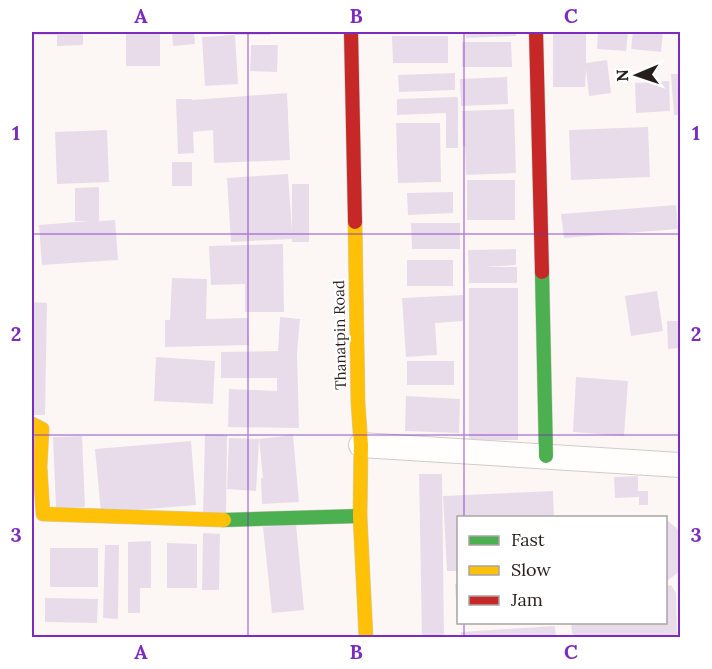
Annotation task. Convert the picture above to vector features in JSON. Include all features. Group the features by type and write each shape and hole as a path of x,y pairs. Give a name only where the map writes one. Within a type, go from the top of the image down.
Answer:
{"street":[{"name":"Thanatpin Road","path":"351,32 358,403 361,445 360,516 366,638"},
{"path":"536,32 546,456"},
{"path":"32,424 42,429 40,467 43,514 213,520 360,516"},
{"path":"361,445 681,465"}],"building":[{"path":"32,32 83,32 83,45 57,46 57,35 32,35"},
{"path":"126,32 160,32 160,66 126,66"},
{"path":"172,32 194,32 195,44 173,46"},
{"path":"235,32 271,32 271,35 235,35"},
{"path":"403,32 431,32 431,33 403,34"},
{"path":"465,32 516,32 516,36 466,38"},
{"path":"553,32 586,32 586,63 607,60 611,93 589,96 586,69 585,87 553,87"},
{"path":"598,32 628,32 626,51 597,49"},
{"path":"633,32 663,32 661,52 631,49"},
{"path":"235,35 238,84 205,86 202,37"},
{"path":"392,36 448,36 448,63 393,63"},
{"path":"462,42 511,42 512,67 462,67"},
{"path":"251,45 278,45 277,72 250,71"},
{"path":"455,73 455,90 399,92 398,75"},
{"path":"671,74 680,74 680,115 674,115"},
{"path":"507,77 508,104 461,106 460,79"},
{"path":"669,81 670,111 636,113 635,83"},
{"path":"287,93 290,160 214,163 213,130 193,132 194,153 178,154 176,99 192,100"},
{"path":"458,98 458,148 446,148 446,113 397,115 397,99"},
{"path":"514,109 516,173 466,175 462,111"},
{"path":"396,123 440,123 441,182 398,183"},
{"path":"648,127 650,177 571,180 569,130"},
{"path":"107,130 109,182 57,184 55,132"},
{"path":"172,162 192,162 192,186 172,186"},
{"path":"288,174 292,231 292,184 309,184 309,242 292,242 292,239 231,242 227,178"},
{"path":"467,180 515,180 515,220 467,220"},
{"path":"99,187 99,221 115,220 118,260 42,265 39,225 89,221 75,221 75,188"},
{"path":"453,192 453,213 408,215 407,193"},
{"path":"676,205 678,229 564,238 561,214"},
{"path":"411,223 460,223 460,249 412,249"},
{"path":"283,244 284,312 245,312 245,284 211,285 209,246"},
{"path":"516,249 516,265 484,267 517,267 517,283 469,283 468,250"},
{"path":"407,260 453,260 453,286 407,286"},
{"path":"172,278 207,279 206,319 248,318 249,345 165,347 165,320 170,320"},
{"path":"469,288 518,288 518,440 469,440"},
{"path":"657,291 663,331 631,336 625,296"},
{"path":"463,295 463,321 435,323 437,355 406,357 402,298"},
{"path":"32,302 47,303 45,415 32,415"},
{"path":"280,317 300,319 297,353 299,428 228,427 229,389 277,391 277,378 221,378 221,352 278,351"},
{"path":"667,321 680,321 680,348 668,349"},
{"path":"156,357 215,361 213,404 154,401"},
{"path":"407,361 454,361 454,385 407,385"},
{"path":"576,377 628,381 624,436 573,432"},
{"path":"406,396 460,399 459,433 405,431"},
{"path":"205,434 227,435 226,516 203,515"},
{"path":"293,435 299,502 262,504 261,478 263,478 259,439"},
{"path":"82,436 85,507 56,508 53,437"},
{"path":"229,438 259,439 256,491 227,489"},
{"path":"191,441 196,505 101,513 95,449"},
{"path":"419,474 442,474 444,638 422,638"},
{"path":"638,476 638,491 648,491 648,505 639,505 639,497 615,498 614,477"},
{"path":"553,491 554,516 457,516 457,571 447,571 443,496"},
{"path":"667,521 680,531 680,571 668,580"},
{"path":"296,524 304,610 272,613 263,527"},
{"path":"203,533 220,534 219,590 202,590"},
{"path":"151,541 151,588 140,588 140,613 128,613 128,542"},
{"path":"167,543 197,544 197,588 167,588"},
{"path":"105,545 119,545 118,619 103,618"},
{"path":"50,548 98,548 98,587 50,587"},
{"path":"455,584 457,584 457,621"},
{"path":"671,585 676,593 677,634 673,638 576,638 572,633 571,624 667,624 667,586"},
{"path":"45,598 98,599 97,623 45,622"},
{"path":"555,626 556,638 461,638 461,632"}],"traffic: fast":[{"path":"542,272 546,456"},
{"path":"224,520 360,516"}],"traffic: slow":[{"path":"355,222 358,403 361,445 360,516 366,638"},
{"path":"32,424 42,429 40,467 43,514 224,520"}],"traffic: jam":[{"path":"351,32 355,222"},
{"path":"536,32 542,272"}]}
